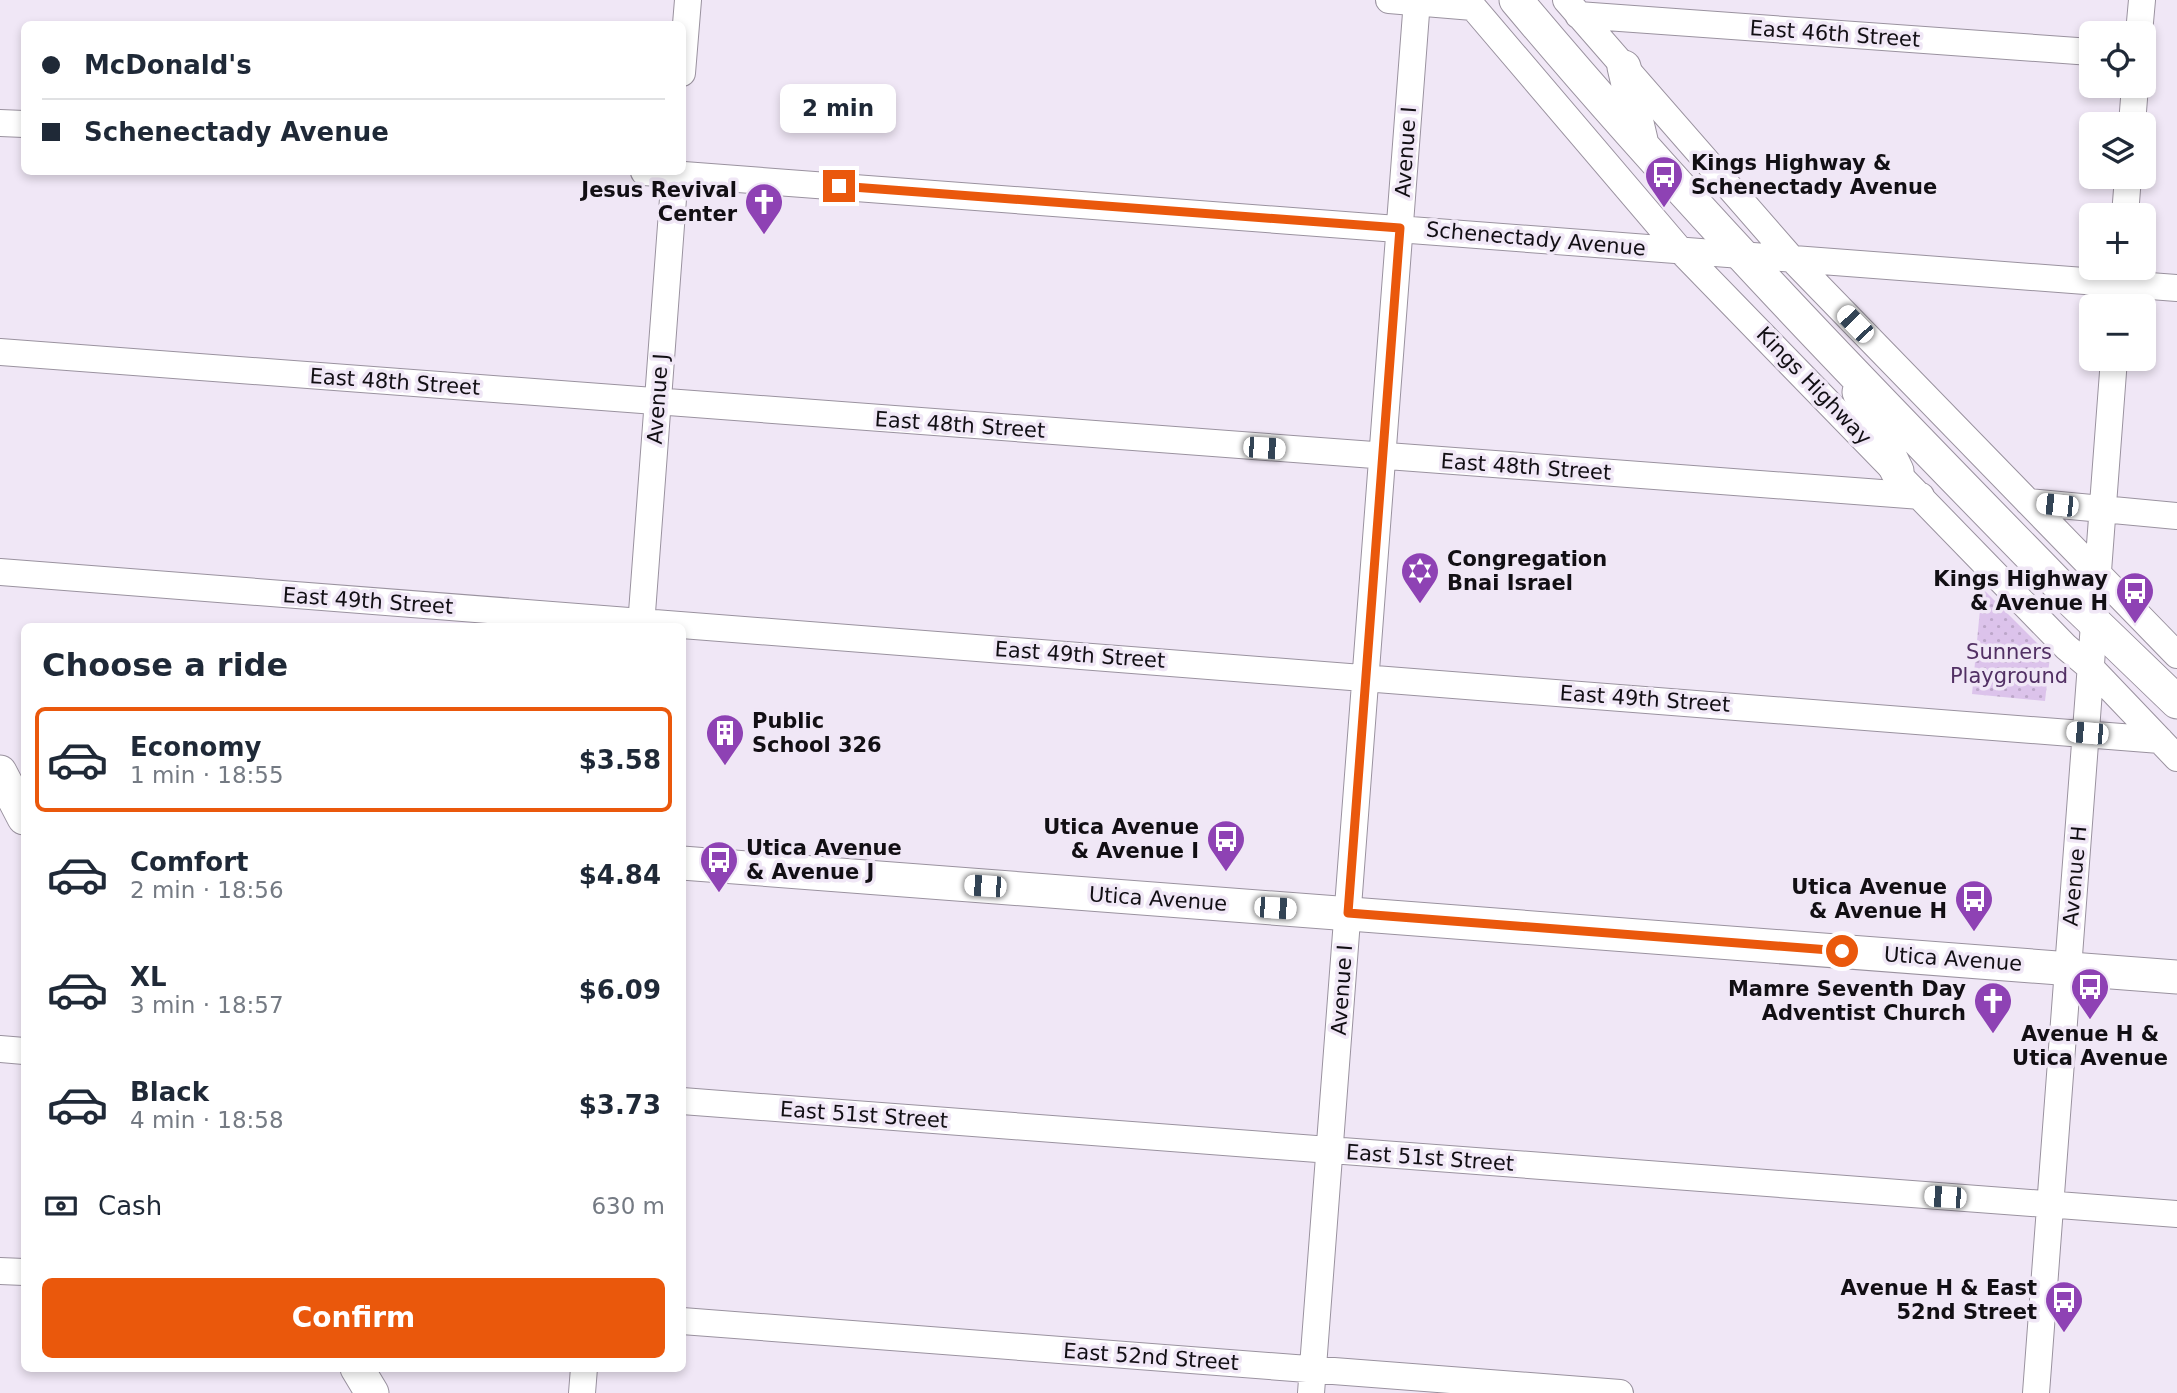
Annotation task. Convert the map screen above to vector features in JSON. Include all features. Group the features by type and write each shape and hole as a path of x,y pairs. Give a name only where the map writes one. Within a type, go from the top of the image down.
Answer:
{"main road":[{"name":"Kings Highway","path":"1516,0 1642,145 1847,367 2069,598 2177,702"},
{"path":"1624,67 1642,145"},
{"path":"1847,367 1897,471"},
{"path":"0,772 18,814"},
{"name":"Utica Avenue","path":"686,863 2177,976"},
{"path":"359,1372 372,1393"}],"street":[{"path":"686,24 688,0"},
{"path":"1389,0 1470,3"},
{"path":"2140,21 2142,0"},
{"name":"Avenue I","path":"1312,1381 1417,1"},
{"name":"Kings Highway","path":"1470,3 1680,250 2168,749"},
{"path":"1572,7 1792,259 2177,655"},
{"name":"East 46th Street","path":"1572,7 2079,51"},
{"path":"0,123 21,124"},
{"name":"Schenectady Avenue","path":"686,174 2120,286 2177,288"},
{"name":"Avenue J","path":"641,623 675,175"},
{"name":"East 48th Street","path":"0,352 1921,496"},
{"name":"Avenue H","path":"2036,1393 2113,371"},
{"path":"2028,502 2177,516"},
{"name":"East 49th Street","path":"0,572 629,623"},
{"name":"East 49th Street","path":"686,627 2087,733 2168,749"},
{"path":"0,1049 21,1051"},
{"name":"East 51st Street","path":"686,1101 2177,1214"},
{"path":"0,1271 21,1272"},
{"name":"East 52nd Street","path":"686,1321 1312,1381 1620,1393"},
{"path":"582,1393 584,1372"}],"green space":[{"name":"Sunners Playground","path":"1982,588 2050,656 2045,701 1972,694"}],"place":[{"name":"Kings Highway & Schenectady Avenue","path":"1664,209"},
{"name":"Jesus Revival Center","path":"764,236"},
{"name":"Congregation Bnai Israel","path":"1420,605"},
{"name":"Kings Highway & Avenue H","path":"2135,625"},
{"name":"Public School 326","path":"725,767"},
{"name":"Utica Avenue & Avenue I","path":"1226,873"},
{"name":"Utica Avenue & Avenue J","path":"719,894"},
{"name":"Utica Avenue & Avenue H","path":"1974,933"},
{"name":"Avenue H & Utica Avenue","path":"2090,1021"},
{"name":"Mamre Seventh Day Adventist Church","path":"1993,1035"},
{"name":"Avenue H & East 52nd Street","path":"2064,1334"}],"route":[{"path":"839,186 1400,228 1348,913 1842,951"}]}
